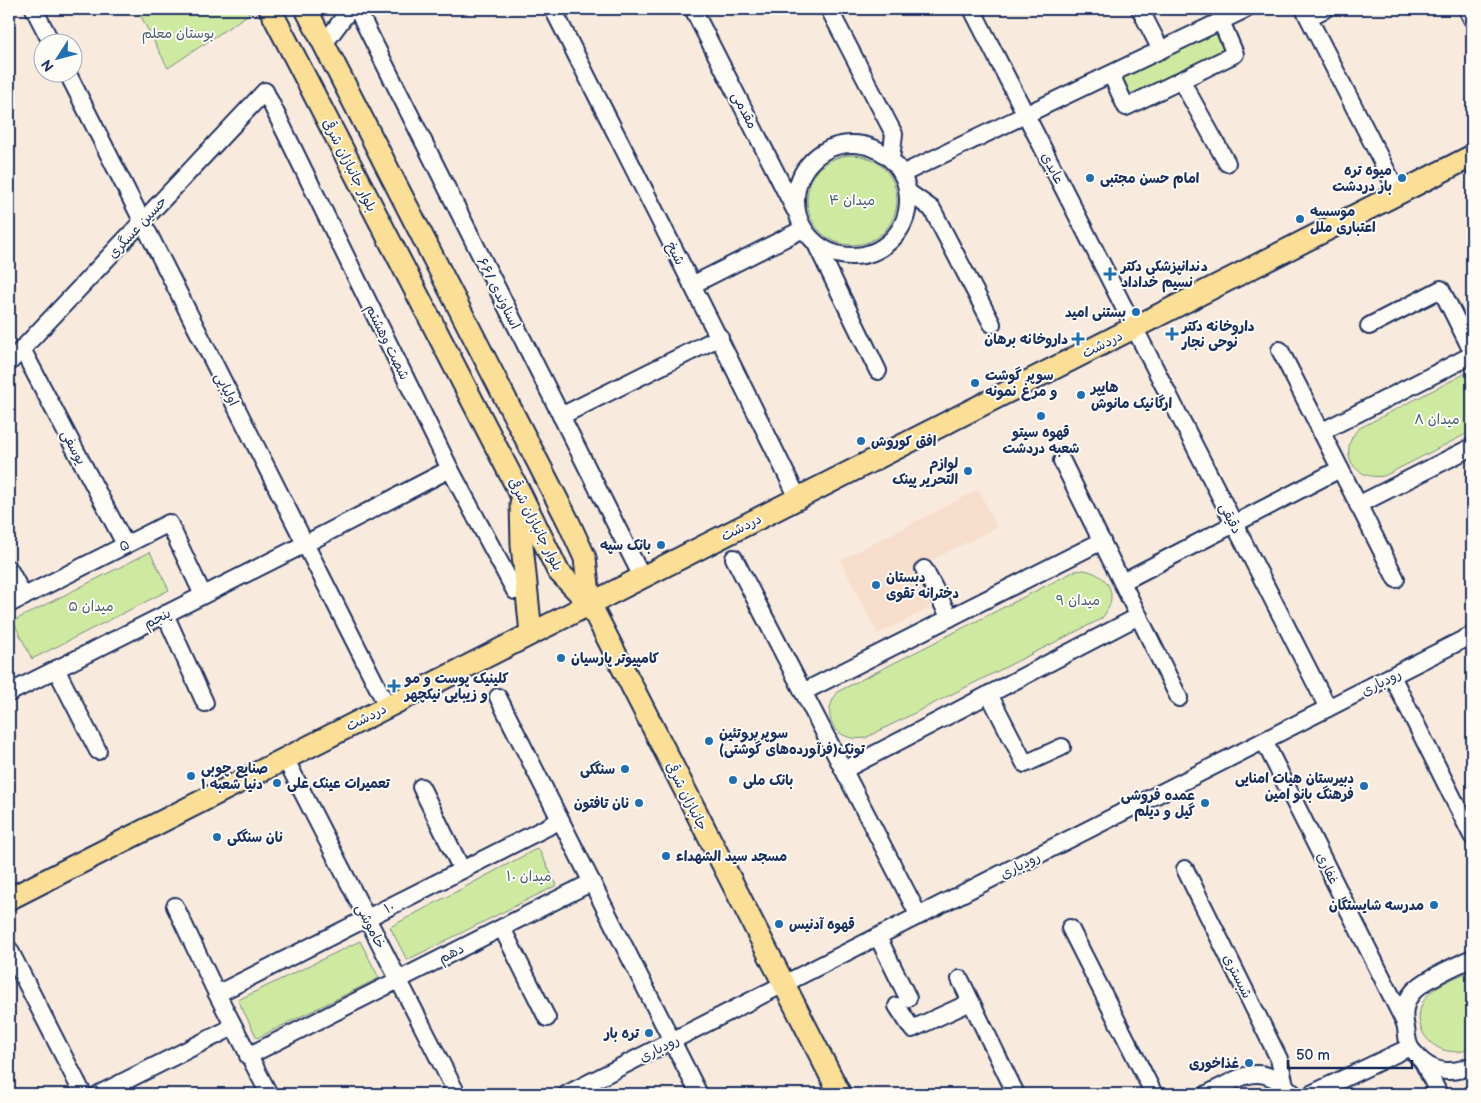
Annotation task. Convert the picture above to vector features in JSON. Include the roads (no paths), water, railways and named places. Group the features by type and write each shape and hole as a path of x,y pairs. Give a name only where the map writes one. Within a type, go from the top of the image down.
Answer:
{"main road":[{"name":"بلوار جانبازان شرقی","path":"270,9 521,495 558,571 590,604"},
{"name":"بلوار جانبازان شرقی","path":"306,9 568,521 585,558 590,604"},
{"name":"دردشت","path":"9,899 1472,156"},
{"path":"521,495 522,545 531,633"},
{"name":"جانبازان شرقی","path":"590,604 840,1094"}],"street":[{"path":"34,9 46,32"},
{"path":"324,44 350,9"},
{"name":"اسناوندی /۶۶","path":"357,9 642,578"},
{"name":"شیخ","path":"553,9 720,338 798,498"},
{"name":"مقدمی","path":"693,9 796,212"},
{"path":"829,9 894,134 891,159"},
{"name":"عابدی","path":"972,9 1133,328"},
{"path":"1140,9 1161,50"},
{"path":"902,174 1246,9"},
{"path":"1325,9 1307,13 1398,193"},
{"path":"1467,9 1472,19"},
{"path":"1111,74 1126,107 1235,54 1220,21"},
{"path":"1181,80 1226,163"},
{"name":"اولیایی","path":"72,82 387,706"},
{"name":"حسین عسگری","path":"9,363 265,90"},
{"name":"شصت وهشتم","path":"265,90 450,469 515,591"},
{"path":"816,244 832,254 852,257 871,254 888,245 901,230 908,212 908,192 902,174 891,159 876,149 859,144 841,144 824,151 810,162 800,177 795,194 796,212 803,229 816,244 878,371"},
{"path":"908,192 932,209 992,324"},
{"path":"692,285 803,229"},
{"path":"1369,326 1441,289 1472,351"},
{"name":"دقیقی","path":"1133,328 1328,708"},
{"path":"561,416 720,338"},
{"name":"یوسفی","path":"22,349 125,544"},
{"path":"1280,350 1396,579"},
{"path":"1321,432 1472,355"},
{"path":"1358,505 1472,447"},
{"path":"1062,461 1179,698"},
{"name":"پنجم","path":"9,693 450,469"},
{"path":"1122,582 1340,469"},
{"name":"۵","path":"9,604 169,523 203,595"},
{"path":"803,692 1102,541"},
{"path":"734,558 919,916"},
{"path":"9,569 24,597"},
{"path":"924,569 950,618"},
{"path":"165,614 205,703"},
{"path":"844,770 1139,616"},
{"name":"رودباری","path":"567,1094 1472,635"},
{"path":"56,669 98,751"},
{"path":"1392,676 1472,836"},
{"path":"989,694 1026,764 1062,747"},
{"path":"498,697 699,1094"},
{"name":"غفاری","path":"1264,741 1404,1023"},
{"name":"خاموشی","path":"285,758 456,1094"},
{"path":"421,787 462,870"},
{"name":"۱۰","path":"216,994 561,820"},
{"name":"شبستری","path":"1185,869 1279,1059 1289,1090"},
{"name":"دهم","path":"248,1056 592,882"},
{"path":"175,906 216,994 268,1094"},
{"path":"502,928 547,1018"},
{"path":"1070,928 1154,1094"},
{"path":"878,937 912,1029 971,1002"},
{"path":"9,949 83,1094"},
{"path":"1439,1094 1423,1062 1410,1047 1404,1023 1405,1006 1412,992 1424,983 1472,958"},
{"path":"960,979 1016,1094"},
{"path":"99,1094 233,1027"},
{"path":"1311,1094 1410,1047"},
{"path":"1423,1062 1436,1070 1449,1072 1472,1065"},
{"path":"1207,1094 1248,1073 1266,1075 1289,1090"}],"place":[{"name":"امام حسن مجتبی","path":"1090,178"},
{"name":"میوه تره بار دردشت","path":"1402,178"},
{"name":"موسسه اعتباری ملل","path":"1300,219"},
{"name":"دندانپزشکی دکتر نسیم خداداد","path":"1110,274"},
{"name":"بستنی امید","path":"1136,312"},
{"name":"داروخانه دکتر نوحی نجار","path":"1172,334"},
{"name":"داروخانه برهان","path":"1078,339"},
{"name":"سوپر گوشت و مرغ نمونه","path":"975,383"},
{"name":"هایپر ارگانیک مانوش","path":"1081,395"},
{"name":"قهوه سیتو شعبه دردشت","path":"1041,416"},
{"name":"افق کوروش","path":"861,441"},
{"name":"لوازم التحریر پینک","path":"968,471"},
{"name":"بانک سپه","path":"661,545"},
{"name":"دبستان دخترانه تقوی","path":"876,585"},
{"name":"کامپیوتر پارسیان","path":"561,658"},
{"name":"کلینیک پوست و مو و زیبایی نیکچهر","path":"394,686"},
{"name":"سوپرپروتئین تونک(فرآورده‌های گوشتی)","path":"709,741"},
{"name":"سنگکی","path":"625,769"},
{"name":"صنایع چوبی دنیا شعبه ۱","path":"191,776"},
{"name":"بانک ملی","path":"733,780"},
{"name":"تعمیرات عینک علی","path":"277,783"},
{"name":"دبیرستان هیات امنایی فرهنگ بانو امین","path":"1364,786"},
{"name":"نان تافتون","path":"639,803"},
{"name":"عمده فروشی گیل و دیلم","path":"1205,803"},
{"name":"نان سنگکی","path":"217,837"},
{"name":"مسجد سید الشهداء","path":"666,856"},
{"name":"مدرسه شایستگان","path":"1434,905"},
{"name":"قهوه آدنیس","path":"779,924"},
{"name":"تره بار","path":"649,1033"},
{"name":"غذاخوری","path":"1249,1063"}],"park label":[{"name":"بوستان معلم","path":"178,33"},
{"name":"میدان ۴","path":"852,200"},
{"name":"میدان ۸","path":"1437,419"},
{"name":"میدان ۹","path":"1078,600"},
{"name":"میدان ۵","path":"91,606"},
{"name":"میدان ۱۰","path":"529,876"}]}
